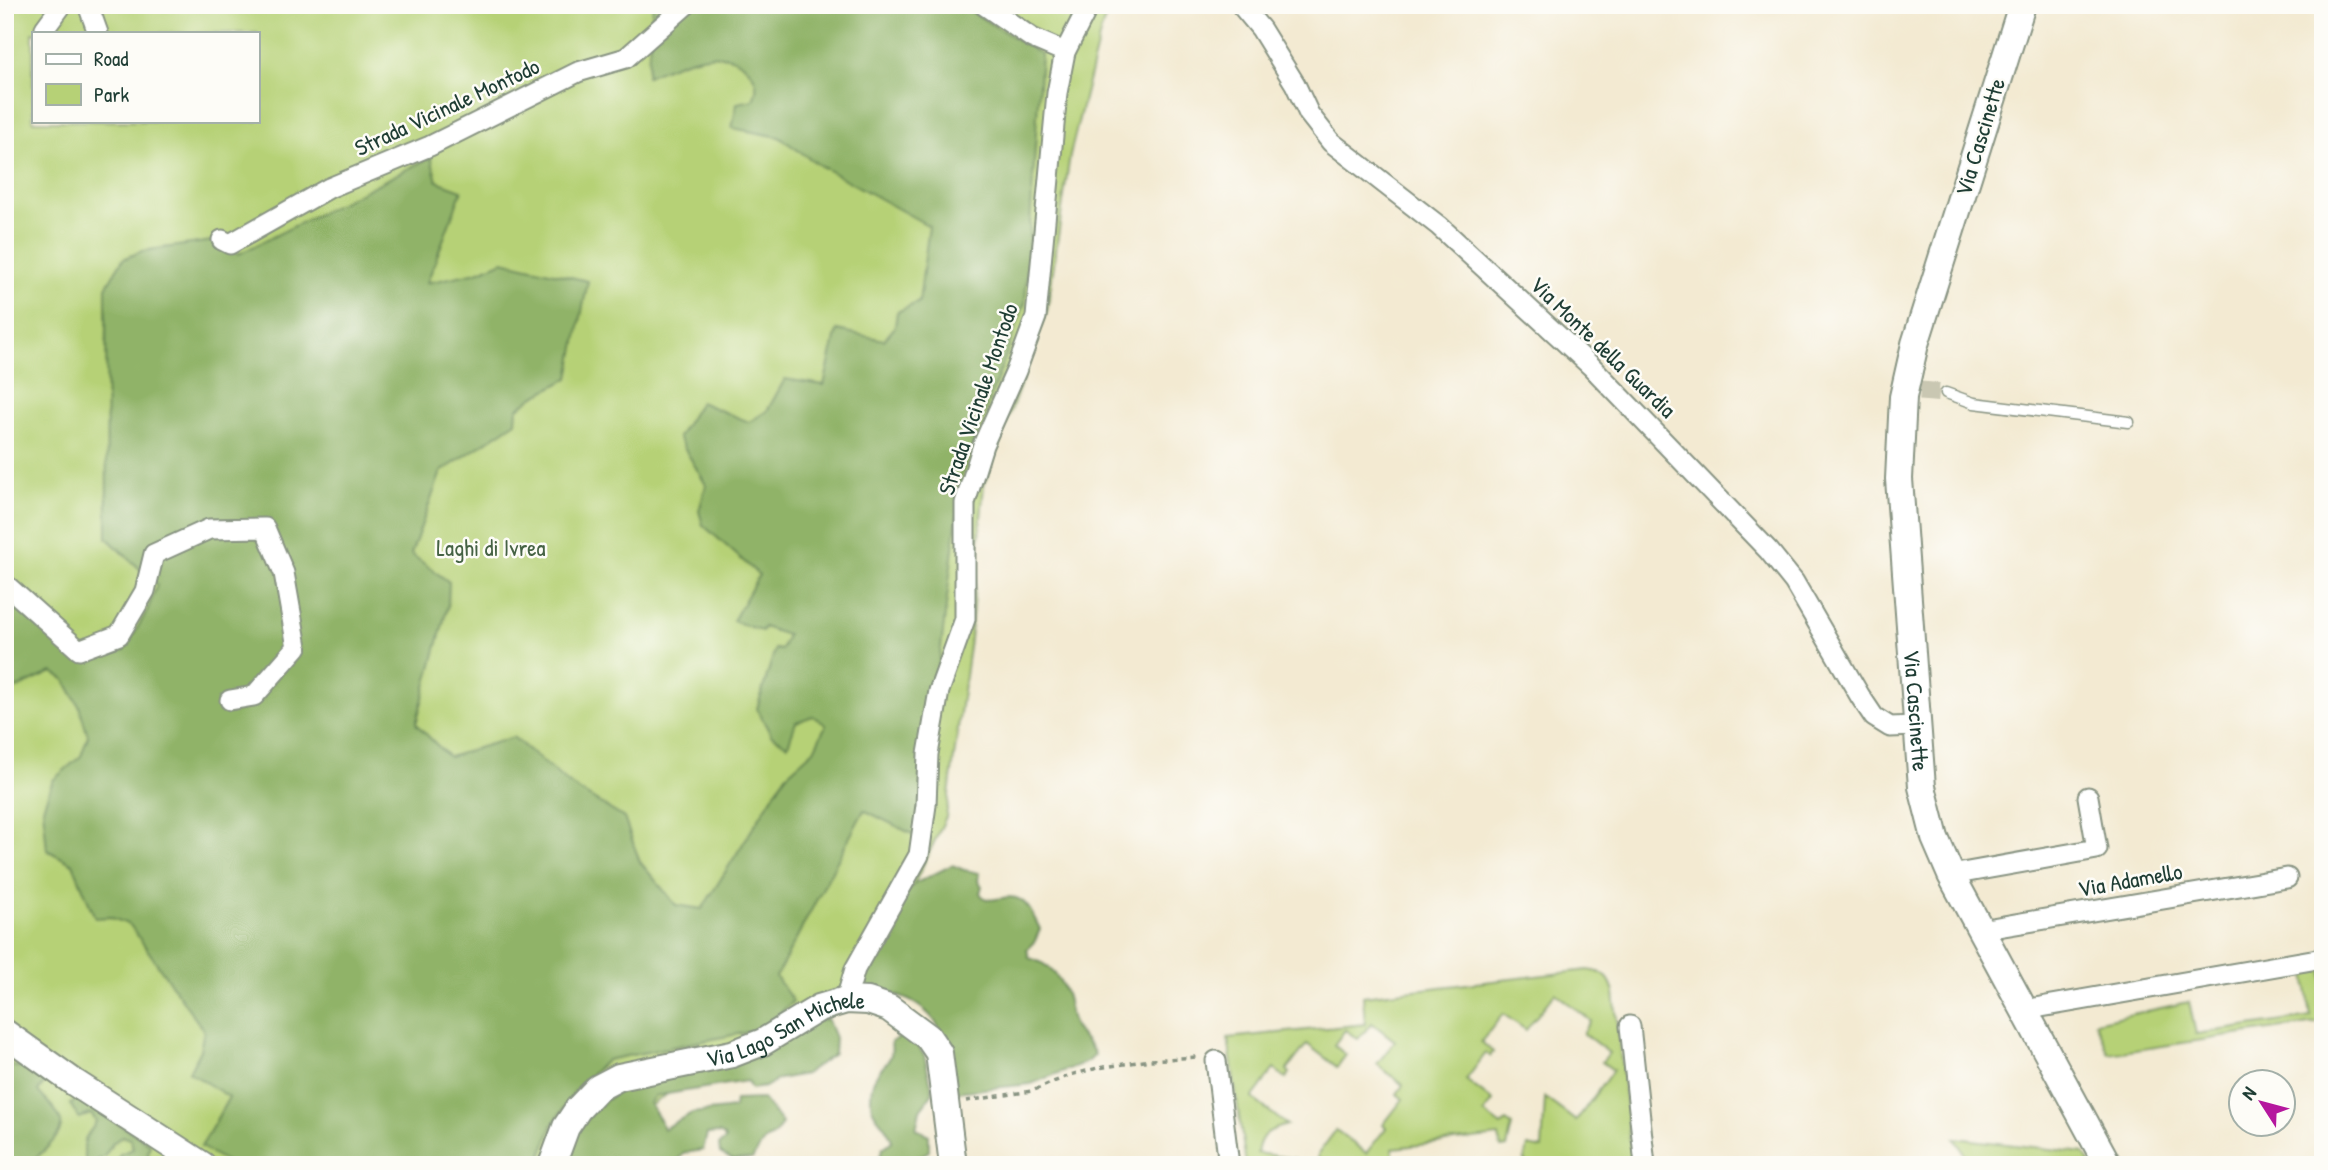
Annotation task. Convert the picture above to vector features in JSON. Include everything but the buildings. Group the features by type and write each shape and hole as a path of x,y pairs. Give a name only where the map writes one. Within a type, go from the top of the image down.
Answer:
{"street":[{"path":"45,28 62,5"},
{"path":"88,5 98,32"},
{"name":"Strada Vicinale Montodo","path":"222,240 230,244 330,188 430,146 578,72 626,58 686,5"},
{"path":"985,5 1032,38 1065,52"},
{"name":"Strada Vicinale Montodo","path":"846,1000 855,969 919,855 926,805 928,754 939,691 965,620 965,503 983,445 1016,371 1036,317 1057,93 1065,52 1089,5"},
{"name":"Via Monte della Guardia","path":"1241,5 1261,29 1295,84 1309,114 1331,142 1439,226 1591,366 1769,551 1794,582 1874,717 1890,726 1916,726"},
{"name":"Via Cascinette","path":"2022,5 1915,344 1912,391 1899,479 1916,726 1922,787 1935,838 1980,930 2108,1165"},
{"path":"5,584 79,650 119,635 145,591 154,554 209,529 265,528 284,573 297,647 254,696 230,700"},
{"path":"1951,874 2097,849 2088,797"},
{"name":"Via Adamello","path":"1980,930 2287,878"},
{"path":"2024,1010 2323,958"},
{"name":"Via Lago San Michele","path":"552,1165 566,1128 578,1109 598,1088 619,1077 732,1054 763,1042 819,1008 846,1000 868,1001 889,1008 928,1037 939,1053 953,1165"},
{"path":"1630,1026 1645,1165"},
{"path":"5,1033 75,1083 202,1165"},
{"path":"1216,1061 1229,1165"}],"lane":[{"path":"1946,393 1974,403 2129,422"}],"path":[{"path":"945,1104 1032,1091 1070,1075 1098,1068 1190,1056 1216,1061"}],"green space":[{"name":"Laghi di Ivrea","path":"5,5 1110,5 1101,30 1070,155 1047,311 984,485 970,639 946,817 879,958 786,1043 684,1083 574,1157 569,1165 5,1165"},
{"path":"653,5 960,5 1041,54 1025,303 962,475 918,837 864,810 776,977 793,1001 763,1029 607,1060 579,1086 553,1124 538,1165 232,1165 201,1147 229,1097 189,1072 200,1050 204,1031 130,925 110,917 95,918 73,864 47,850 43,808 53,780 81,756 88,736 79,706 65,680 52,672 5,694 5,600 81,660 125,650 147,611 157,585 107,538 106,287 123,259 142,251 212,241 239,254 431,157 437,181 462,190 427,283 477,272 503,261 588,281 569,378 533,397 517,409 516,422 441,472 411,554 449,582 448,605 416,724 449,757 513,737 572,786 624,818 640,862 676,905 702,909 786,775 814,750 826,725 813,716 796,722 788,745 771,735 757,709 775,649 781,650 787,635 764,627 762,631 733,621 759,575 703,525 699,511 706,485 678,437 700,402 749,422 767,411 785,379 824,385 837,330 884,340 895,327 897,312 919,302 929,226 819,165 779,137 732,128 737,103 753,100 756,88 752,74 738,61 726,57 699,57 647,76"},
{"path":"952,865 979,873 978,881 982,886 980,893 983,897 991,900 1016,898 1028,907 1040,929 1035,941 1027,949 1029,958 1049,968 1059,979 1066,993 1073,1025 1095,1055 1089,1061 1031,1084 956,1092 943,1035 928,1013 901,997 864,984 862,974 903,898 914,884"},
{"path":"1588,970 1606,976 1614,992 1632,1165 1529,1165 1524,1161 1528,1146 1542,1149 1545,1098 1576,1121 1613,1070 1602,1062 1609,1053 1583,1033 1591,1021 1555,993 1526,1030 1503,1014 1481,1042 1493,1051 1490,1056 1486,1053 1466,1080 1493,1101 1484,1113 1501,1126 1506,1121 1512,1125 1507,1147 1501,1148 1499,1136 1393,1148 1393,1160 1357,1165 1319,1163 1318,1154 1336,1130 1366,1153 1386,1128 1383,1125 1403,1099 1397,1094 1403,1085 1377,1064 1395,1041 1372,1023 1358,1039 1345,1030 1334,1045 1346,1055 1337,1067 1307,1044 1287,1070 1290,1073 1286,1078 1274,1069 1252,1098 1287,1125 1266,1133 1260,1141 1257,1153 1296,1159 1246,1165 1228,1038 1365,1024 1363,996"},
{"path":"2323,970 2323,1022 2109,1054 2095,1022 2189,1002 2196,1034 2311,1017 2305,973"},
{"path":"827,1018 835,1038 834,1054 805,1074 779,1079 765,1087 751,1089 747,1081 655,1096 649,1103 663,1129 692,1113 734,1108 735,1100 763,1099 782,1123 775,1135 765,1140 752,1159 733,1160 720,1153 719,1145 725,1140 719,1133 707,1134 703,1150 684,1153 668,1163 562,1165 586,1120 624,1088"},
{"path":"908,1033 924,1055 933,1092 920,1110 916,1129 929,1135 929,1151 917,1158 891,1163 880,1157 882,1149 892,1141 872,1108 872,1089 874,1079 890,1058 891,1042"},
{"path":"5,1063 17,1067 30,1066 48,1079 38,1091 54,1109 61,1122 58,1134 48,1147 22,1165 5,1165"},
{"path":"79,1099 150,1144 146,1165 115,1165 120,1154 133,1149 131,1140 123,1136 113,1143 104,1157 88,1165 84,1143 96,1121 91,1114 79,1118 70,1104"},
{"path":"1955,1138 2084,1153 2091,1165 1971,1165"}],"tunnel":[{"path":"1920,391 1946,393"}]}
